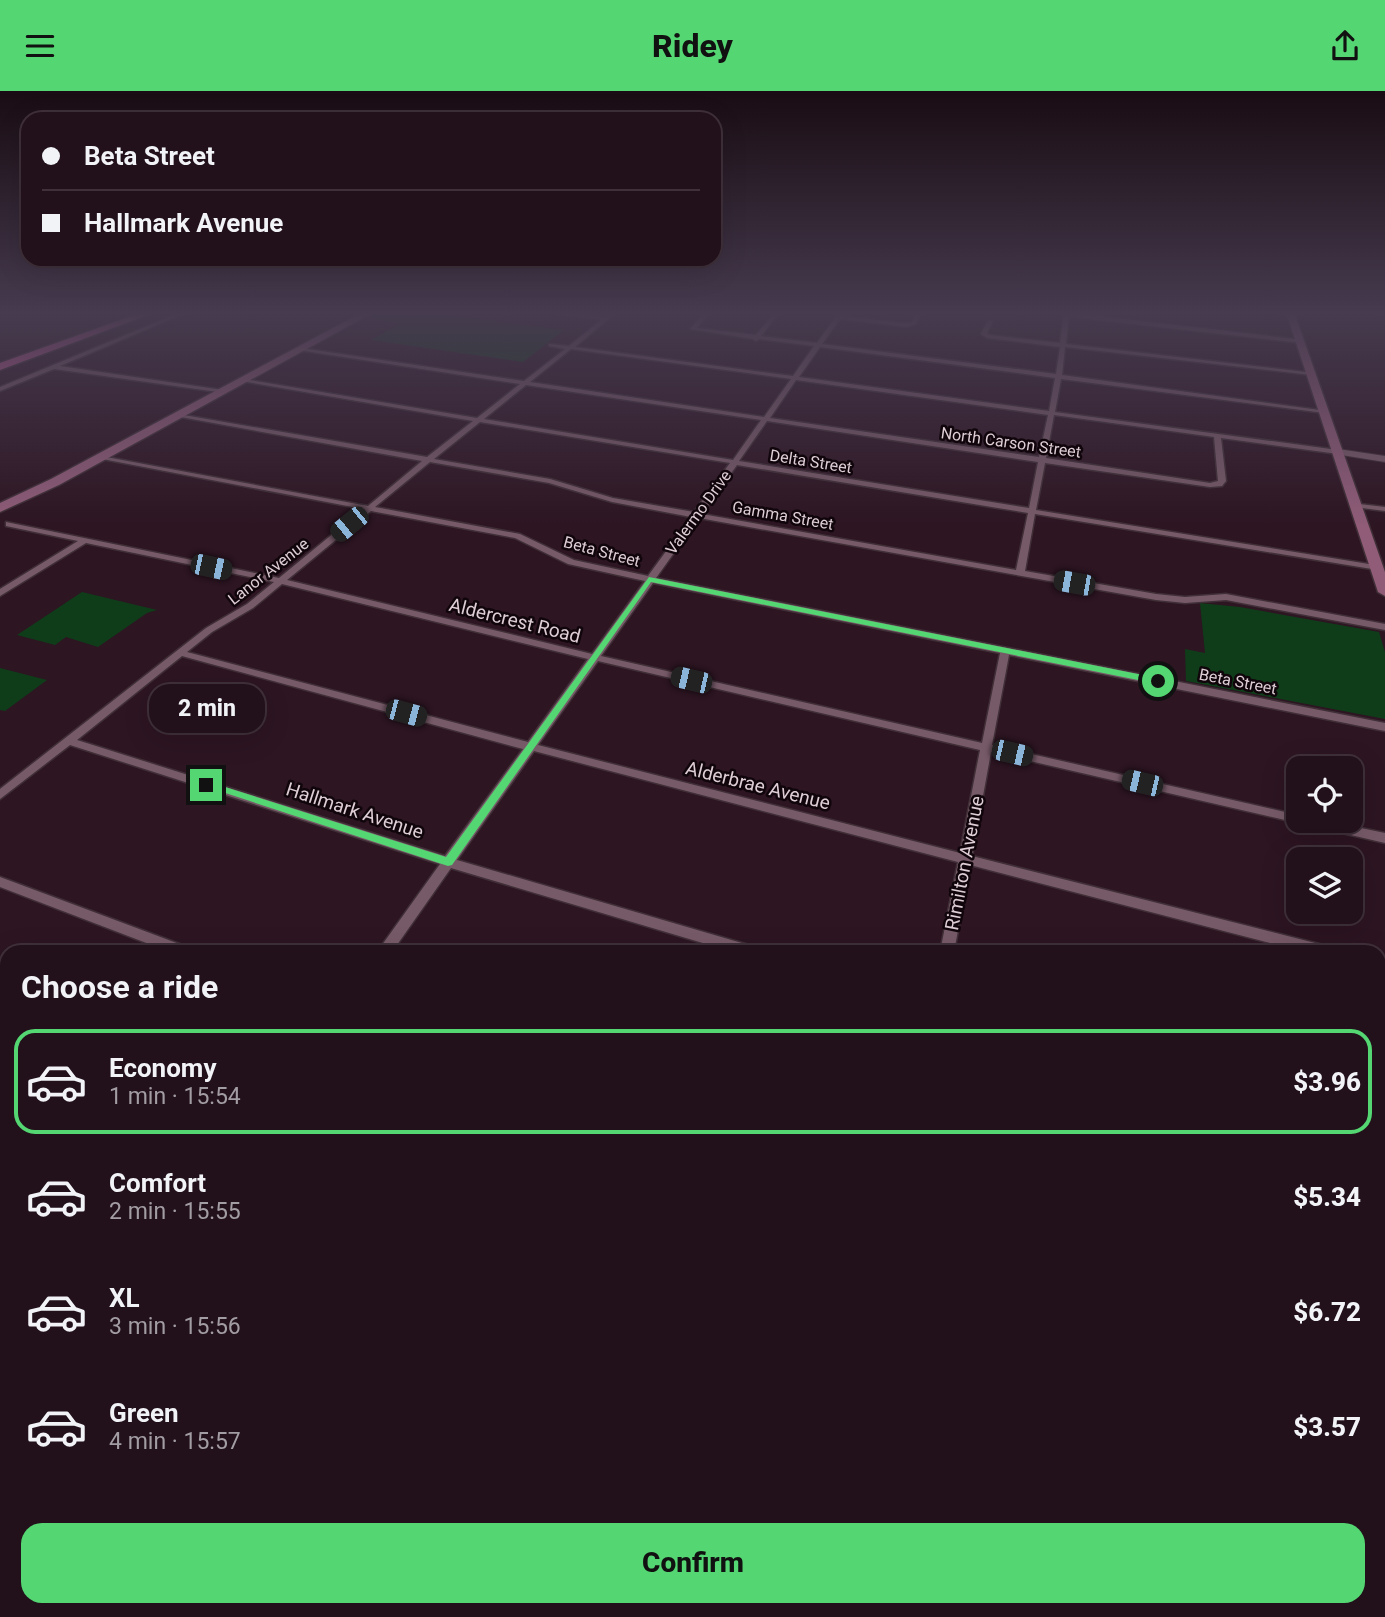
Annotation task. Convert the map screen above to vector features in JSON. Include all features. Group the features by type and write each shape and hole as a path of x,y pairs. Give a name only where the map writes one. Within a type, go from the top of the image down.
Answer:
{"main road":[{"path":"0,508 34,493 240,383"},
{"path":"1314,383 1385,591"},
{"path":"4,519 34,493"}],"street":[{"path":"164,383 223,392"},
{"name":"Delta Street","path":"257,383 1375,568"},
{"name":"Lanor Avenue","path":"0,795 209,630 250,606 525,383"},
{"name":"North Carson Street","path":"526,383 1219,484 1222,481 1217,436"},
{"name":"Valermo Drive","path":"389,945 791,383"},
{"path":"826,383 1385,459"},
{"path":"1020,573 1057,383"},
{"path":"1107,383 1324,411"},
{"name":"Gamma Street","path":"178,416 550,481 612,500 695,516 1156,597 1185,600 1226,597 1385,627"},
{"name":"Beta Street","path":"101,458 517,536 571,562 649,580 1385,727"},
{"path":"1354,505 1385,509"},
{"name":"Aldercrest Road","path":"4,519 85,540 280,581 593,657 1286,815"},
{"path":"0,593 85,540"},
{"name":"Rimilton Avenue","path":"948,945 1005,650"},
{"name":"Alderbrae Avenue","path":"180,653 530,748 965,857 1300,945"},
{"name":"Hallmark Avenue","path":"68,741 448,862 728,945"},
{"path":"1362,833 1385,838"},
{"path":"0,882 166,945"}],"green space":[{"path":"82,592 157,610 147,613 98,647 66,637 55,645 17,635"},
{"path":"1200,603 1240,607 1379,632 1385,652 1385,719 1186,681 1185,649 1205,653"},
{"path":"0,668 47,680 5,711 0,710"}],"route":[{"path":"206,785 448,862 649,580 1158,681"}]}
